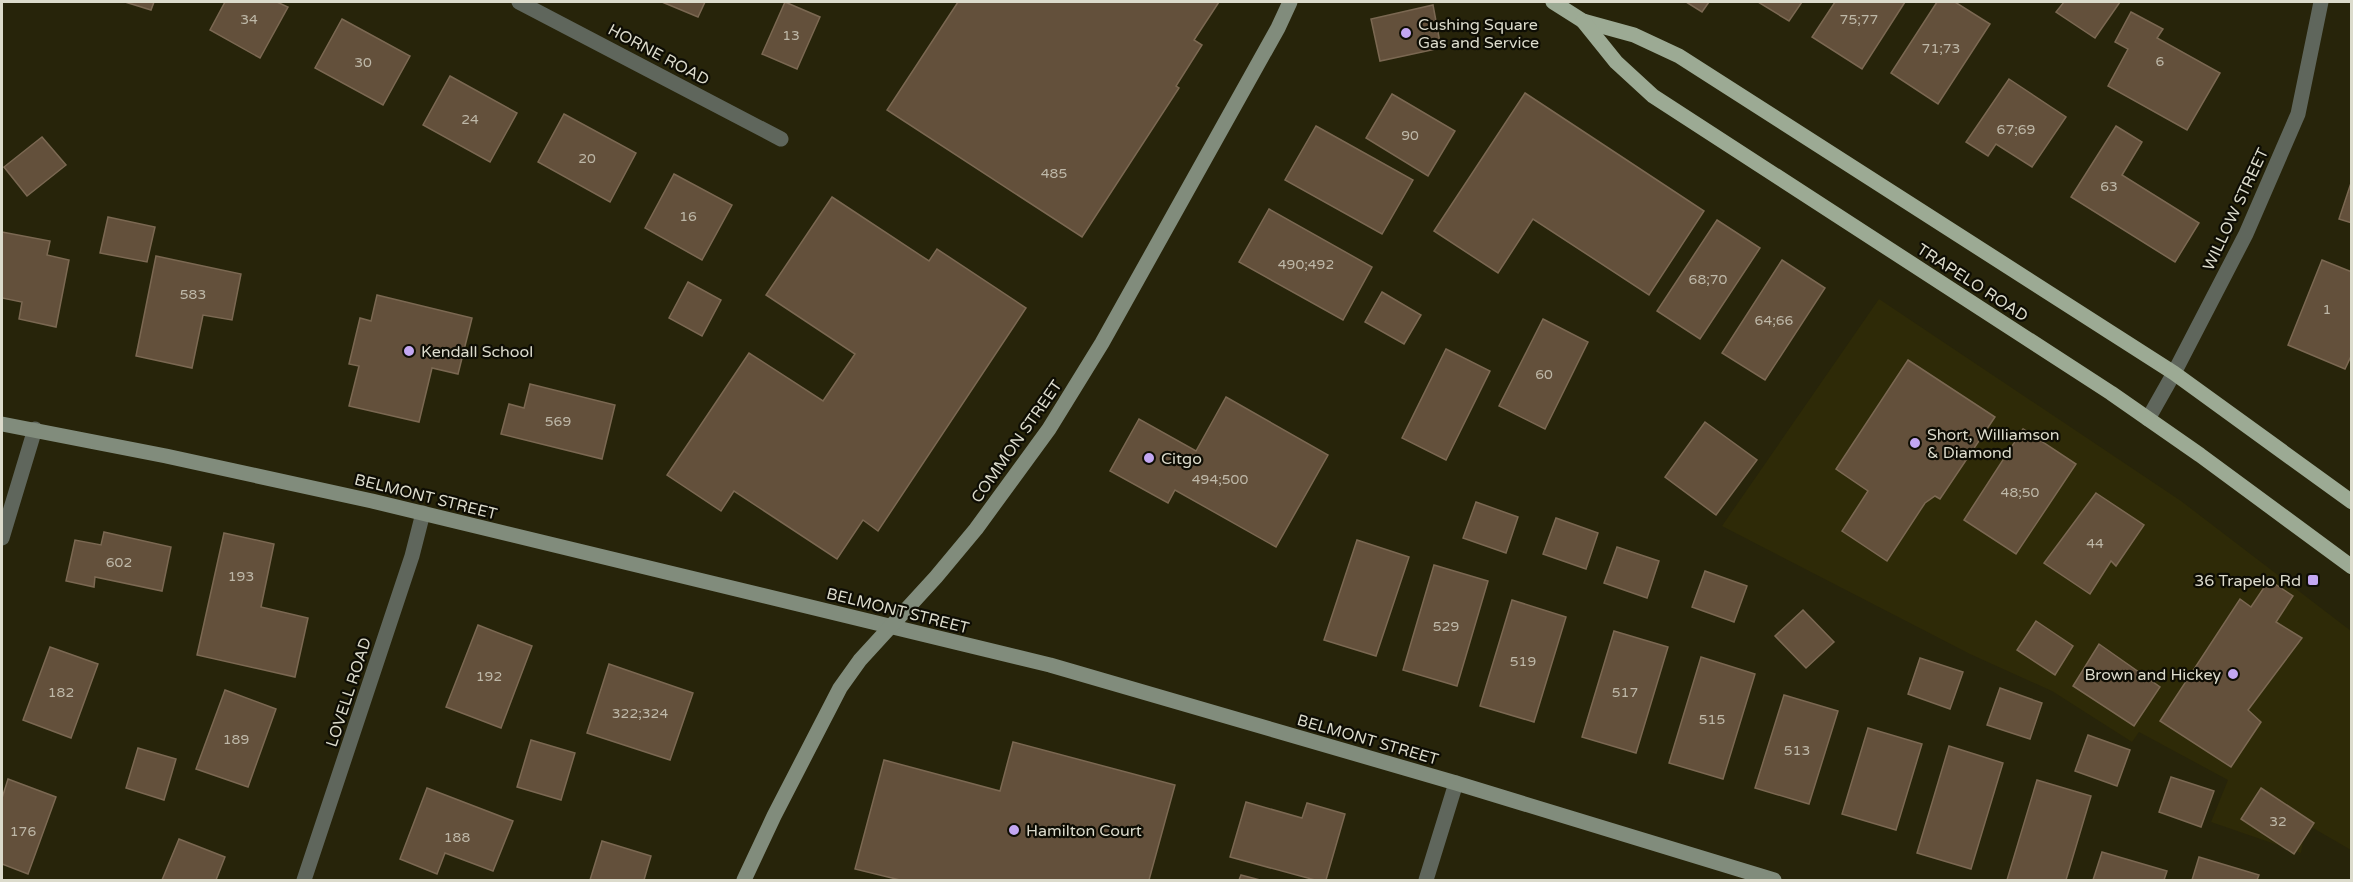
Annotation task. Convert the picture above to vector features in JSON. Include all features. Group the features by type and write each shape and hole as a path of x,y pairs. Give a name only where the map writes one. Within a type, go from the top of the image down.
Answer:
{"main road":[{"name":"COMMON STREET","path":"744,880 840,688 860,660 936,578 976,529 1069,398 1102,344 1278,28 1290,2"},
{"name":"TRAPELO ROAD","path":"1553,2 1582,21 1616,62 1653,96 2148,419 2352,567"},
{"name":"TRAPELO ROAD","path":"1582,21 1634,35 1679,56 2174,374 2352,502"},
{"name":"BELMONT STREET","path":"2,424 240,471 423,513 1081,674 1456,783 1774,880"}],"street":[{"name":"HORNE ROAD","path":"519,2 537,6 781,139"},
{"name":"WILLOW STREET","path":"2148,419 2174,374 2246,234 2298,114 2321,2"},
{"path":"2,538 35,429"},
{"name":"LOVELL ROAD","path":"304,880 412,556 423,513"},
{"path":"1426,880 1456,783"}],"shaded area":[{"path":"1879,299 2181,501 2351,631 2351,850 2306,824 2301,853 2211,822 2228,780 2139,732 2132,742 2052,691 1970,654 1722,526"}],"building":[{"path":"125,2 154,2 151,10"},
{"path":"225,2 277,2 288,7 260,58 210,30"},
{"path":"662,2 705,2 698,17"},
{"path":"785,2 820,17 797,69 762,54"},
{"path":"958,2 1219,2 1194,40 1202,45 1176,86 1179,88 1082,237 887,110"},
{"path":"1686,2 1709,2 1702,12"},
{"path":"1758,2 1802,2 1789,21"},
{"path":"1835,2 1905,2 1862,69 1812,37"},
{"path":"1937,2 1955,2 1990,24 1938,104 1891,73"},
{"path":"2064,2 2120,2 2095,38 2056,12"},
{"name":"Cushing Square Gas and Service","path":"1433,5 1441,48 1380,61 1371,19"},
{"path":"2131,12 2163,29 2157,38 2220,73 2187,130 2108,86 2128,49 2115,42"},
{"path":"342,19 410,56 383,105 315,68"},
{"path":"450,76 517,113 490,162 423,125"},
{"path":"2009,79 2066,117 2032,167 1996,144 1988,156 1966,142"},
{"path":"1525,93 1704,211 1649,295 1533,219 1498,273 1434,231"},
{"path":"1392,94 1455,131 1428,176 1366,138"},
{"path":"564,114 636,153 610,202 538,162"},
{"path":"1316,126 1413,180 1382,234 1285,180"},
{"path":"2116,126 2142,142 2122,175 2199,223 2175,262 2071,197"},
{"path":"42,137 66,165 27,196 4,167"},
{"path":"674,174 732,205 702,260 645,228"},
{"path":"2352,180 2352,223 2339,219"},
{"path":"832,197 929,261 937,249 1026,308 878,531 863,520 837,559 734,491 721,511 667,475 749,353 823,401 855,354 766,295"},
{"path":"1269,209 1372,267 1343,320 1239,262"},
{"path":"108,217 155,227 147,262 100,253"},
{"path":"1717,220 1760,248 1700,339 1657,311"},
{"path":"2,232 50,241 47,255 69,260 56,327 19,319 22,302 2,298"},
{"path":"156,256 241,274 232,320 203,315 192,368 136,356"},
{"path":"1782,260 1825,288 1765,380 1722,353"},
{"path":"2322,260 2352,272 2352,354 2345,369 2288,345"},
{"path":"688,282 721,300 702,336 669,318"},
{"path":"1382,292 1421,315 1404,344 1365,322"},
{"path":"377,295 472,318 458,374 432,368 419,422 349,406 359,366 349,364 360,318 371,321"},
{"path":"1543,319 1588,342 1545,429 1499,406"},
{"path":"1446,349 1490,371 1446,460 1402,438"},
{"name":"Short, Williamson & Diamond","path":"1908,360 1995,417 1940,499 1935,496 1925,503 1887,561 1842,531 1868,491 1836,469"},
{"path":"530,384 615,405 602,459 501,434 509,404 524,408"},
{"path":"1226,397 1328,455 1276,547 1175,490 1168,503 1110,471 1139,419 1196,451"},
{"path":"1705,422 1757,460 1716,515 1665,477"},
{"path":"2023,429 2076,464 2016,554 1964,520"},
{"path":"2096,493 2144,525 2116,566 2111,561 2090,594 2044,563"},
{"path":"1476,502 1518,517 1506,553 1463,538"},
{"path":"1556,518 1598,533 1586,569 1543,554"},
{"path":"104,532 171,547 162,591 95,577 94,587 66,581 75,540 101,545"},
{"path":"224,533 274,544 261,607 308,618 295,677 197,655"},
{"path":"1357,540 1409,557 1376,656 1324,640"},
{"path":"1617,547 1659,561 1647,598 1604,583"},
{"path":"1434,565 1488,581 1457,686 1403,670"},
{"path":"1705,571 1747,586 1734,622 1692,607"},
{"name":"Brown and Hickey","path":"2269,580 2293,596 2276,622 2302,638 2248,710 2261,722 2231,767 2160,721 2240,599 2251,607"},
{"path":"1512,600 1566,617 1534,722 1480,706"},
{"path":"1803,610 1834,642 1806,668 1775,636"},
{"path":"2036,621 2073,646 2055,675 2017,650"},
{"path":"478,625 532,646 501,728 446,707"},
{"path":"1614,631 1668,647 1636,753 1582,737"},
{"path":"2099,644 2160,687 2134,726 2073,686"},
{"path":"50,647 98,664 71,738 23,720"},
{"path":"1701,657 1755,674 1723,779 1669,763"},
{"path":"1920,658 1963,672 1950,709 1908,694"},
{"path":"609,664 693,693 670,760 587,733"},
{"path":"2000,688 2042,703 2030,739 1987,725"},
{"path":"225,690 276,709 248,787 196,769"},
{"path":"1784,695 1838,711 1809,804 1755,788"},
{"path":"1868,728 1922,744 1896,830 1842,814"},
{"path":"2088,735 2130,750 2117,786 2075,771"},
{"path":"531,740 575,753 561,800 517,787"},
{"name":"Hamilton Court","path":"1013,742 1175,785 1149,880 900,880 855,869 884,760 1000,791"},
{"path":"1949,746 2003,763 1971,869 1917,853"},
{"path":"138,748 176,759 164,800 126,788"},
{"path":"2171,777 2214,791 2201,827 2159,812"},
{"path":"8,779 56,797 28,874 2,864 2,798"},
{"path":"2037,780 2091,796 2066,880 2007,880"},
{"path":"427,788 513,821 493,871 445,853 437,874 400,859"},
{"path":"2261,788 2314,823 2294,854 2241,819"},
{"path":"1246,802 1302,818 1307,803 1345,814 1326,880 1315,880 1230,857"},
{"path":"179,839 225,857 216,880 162,880"},
{"path":"602,841 651,856 644,880 590,880"},
{"path":"2102,852 2167,871 2164,880 2093,880"},
{"path":"2199,857 2259,875 2257,880 2192,880"},
{"path":"1241,875 1260,880 1239,880"}],"place":[{"name":"Cushing Square Gas and Service","path":"1406,33"},
{"name":"Kendall School","path":"409,351"},
{"name":"Short, Williamson & Diamond","path":"1915,443"},
{"name":"Citgo","path":"1149,458"},
{"name":"36 Trapelo Rd","path":"2313,580"},
{"name":"Brown and Hickey","path":"2233,674"},
{"name":"Hamilton Court","path":"1014,830"}]}
